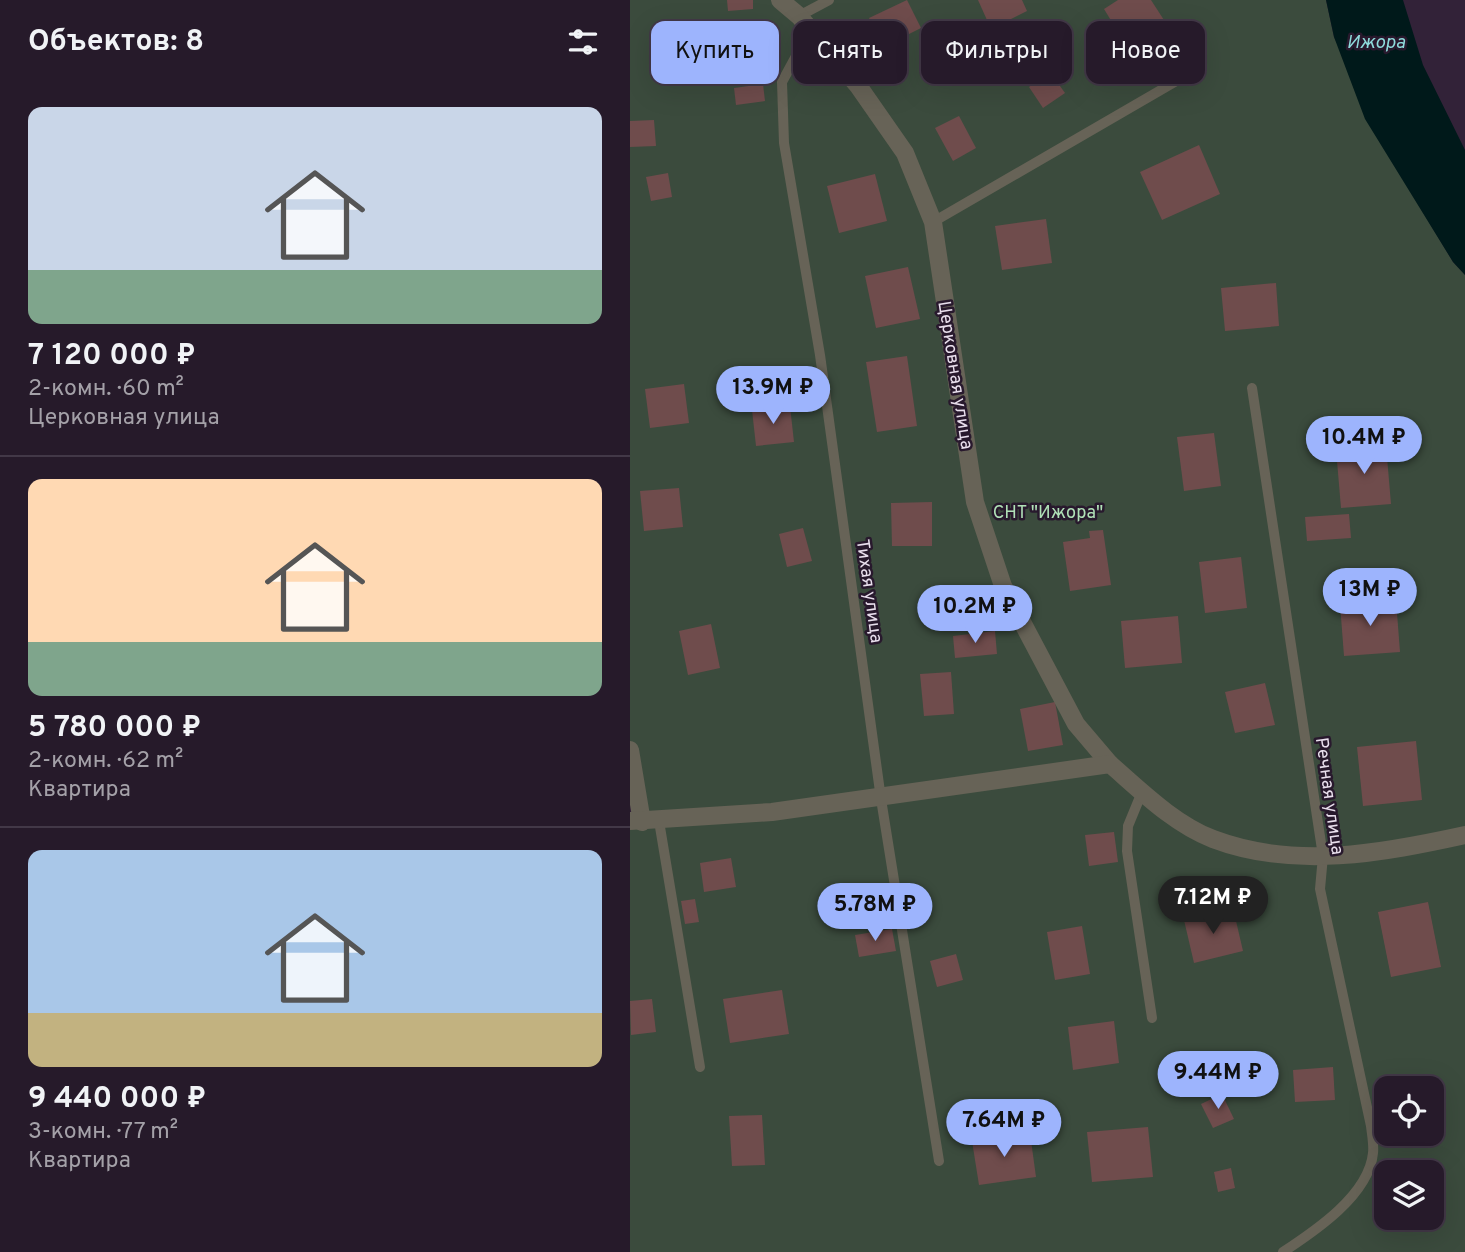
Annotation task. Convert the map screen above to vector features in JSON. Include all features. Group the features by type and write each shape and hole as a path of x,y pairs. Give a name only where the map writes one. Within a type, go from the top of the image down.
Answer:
{"street":[{"name":"Церковная улица","path":"780,0 803,21"},
{"name":"Церковная улица","path":"856,84 905,153 933,222 975,502 1003,586 1076,724 1110,764 1163,810 1212,839 1257,850 1324,856 1369,854 1465,835"},
{"path":"630,750 644,821 772,812 881,799 1110,764"}],"lane":[{"path":"799,16 829,0"},
{"name":"Тихая улица","path":"793,62 782,82 784,143 820,355 881,799 939,1161"},
{"path":"933,222 1171,84"},
{"name":"Речная улица","path":"1252,388 1324,856 1320,889 1371,1126 1373,1156 1359,1188 1331,1218 1283,1252"},
{"path":"1142,792 1128,826 1127,851 1152,1018"},
{"path":"644,821 700,1067"}],"green space":[{"name":"СНТ \"Ижора\"","path":"630,0 1326,0 1334,37 1415,199 1453,262 1465,275 1465,1252 630,1252 630,821 642,822 630,750"}],"water":[{"name":"Ижора","path":"1326,0 1403,0 1423,65 1465,150 1465,275 1453,262 1365,119 1334,37"}],"building":[{"path":"727,0 753,0 753,9 728,11"},
{"path":"907,0 921,28 907,35 907,21 870,21 869,18"},
{"path":"978,0 1022,0 1027,11 1007,21 987,21"},
{"path":"1118,0 1151,0 1165,21 1111,21 1104,9"},
{"path":"763,84 765,101 736,105 734,88"},
{"path":"1033,84 1059,84 1065,93 1043,108 1029,87"},
{"path":"959,116 976,148 953,161 935,128"},
{"path":"654,120 656,146 630,147 630,121"},
{"path":"1199,145 1220,194 1162,220 1140,172"},
{"path":"668,173 672,197 651,201 646,177"},
{"path":"875,174 887,221 839,233 827,186"},
{"path":"1046,219 1052,263 1002,270 995,226"},
{"path":"908,267 920,319 876,328 865,276"},
{"path":"1276,283 1279,326 1225,331 1221,288"},
{"path":"907,356 917,426 877,432 866,362"},
{"path":"684,384 689,423 650,428 645,389"},
{"path":"790,406 794,442 756,446 752,410"},
{"path":"1214,433 1221,486 1184,491 1177,437"},
{"path":"1386,445 1391,504 1341,508 1336,449"},
{"path":"679,488 683,527 644,531 640,491"},
{"path":"932,502 932,546 892,546 891,503"},
{"path":"1349,514 1351,538 1307,541 1305,517"},
{"path":"803,528 812,561 787,567 779,534"},
{"path":"1103,530 1111,585 1070,591 1063,542 1090,538 1089,531"},
{"path":"1241,557 1247,608 1205,613 1199,562"},
{"path":"1396,600 1400,652 1344,656 1340,604"},
{"path":"1178,616 1182,663 1125,668 1121,621"},
{"path":"711,624 720,668 688,675 679,631"},
{"path":"995,631 997,654 955,658 953,636"},
{"path":"951,672 954,714 924,716 920,674"},
{"path":"1265,683 1275,725 1235,733 1225,692"},
{"path":"1055,702 1063,745 1028,751 1020,709"},
{"path":"1416,741 1422,800 1363,806 1357,747"},
{"path":"1114,832 1118,862 1089,866 1085,835"},
{"path":"731,858 736,887 704,892 700,863"},
{"path":"695,899 699,922 685,924 681,901"},
{"path":"1428,902 1441,967 1391,977 1378,912"},
{"path":"1233,908 1243,951 1194,963 1184,920"},
{"path":"1082,926 1090,974 1055,980 1047,932"},
{"path":"892,929 896,951 859,957 855,935"},
{"path":"956,954 963,980 937,987 930,961"},
{"path":"782,990 789,1034 730,1043 723,999"},
{"path":"652,999 656,1032 631,1035 630,1001"},
{"path":"1114,1021 1119,1063 1073,1070 1068,1027"},
{"path":"1333,1067 1335,1100 1295,1102 1293,1070"},
{"path":"1222,1094 1234,1119 1213,1128 1201,1104"},
{"path":"762,1115 765,1165 732,1166 729,1116"},
{"path":"1148,1127 1153,1177 1092,1182 1087,1132"},
{"path":"1030,1133 1036,1177 979,1185 972,1141"},
{"path":"1231,1168 1235,1188 1218,1192 1214,1172"}]}
